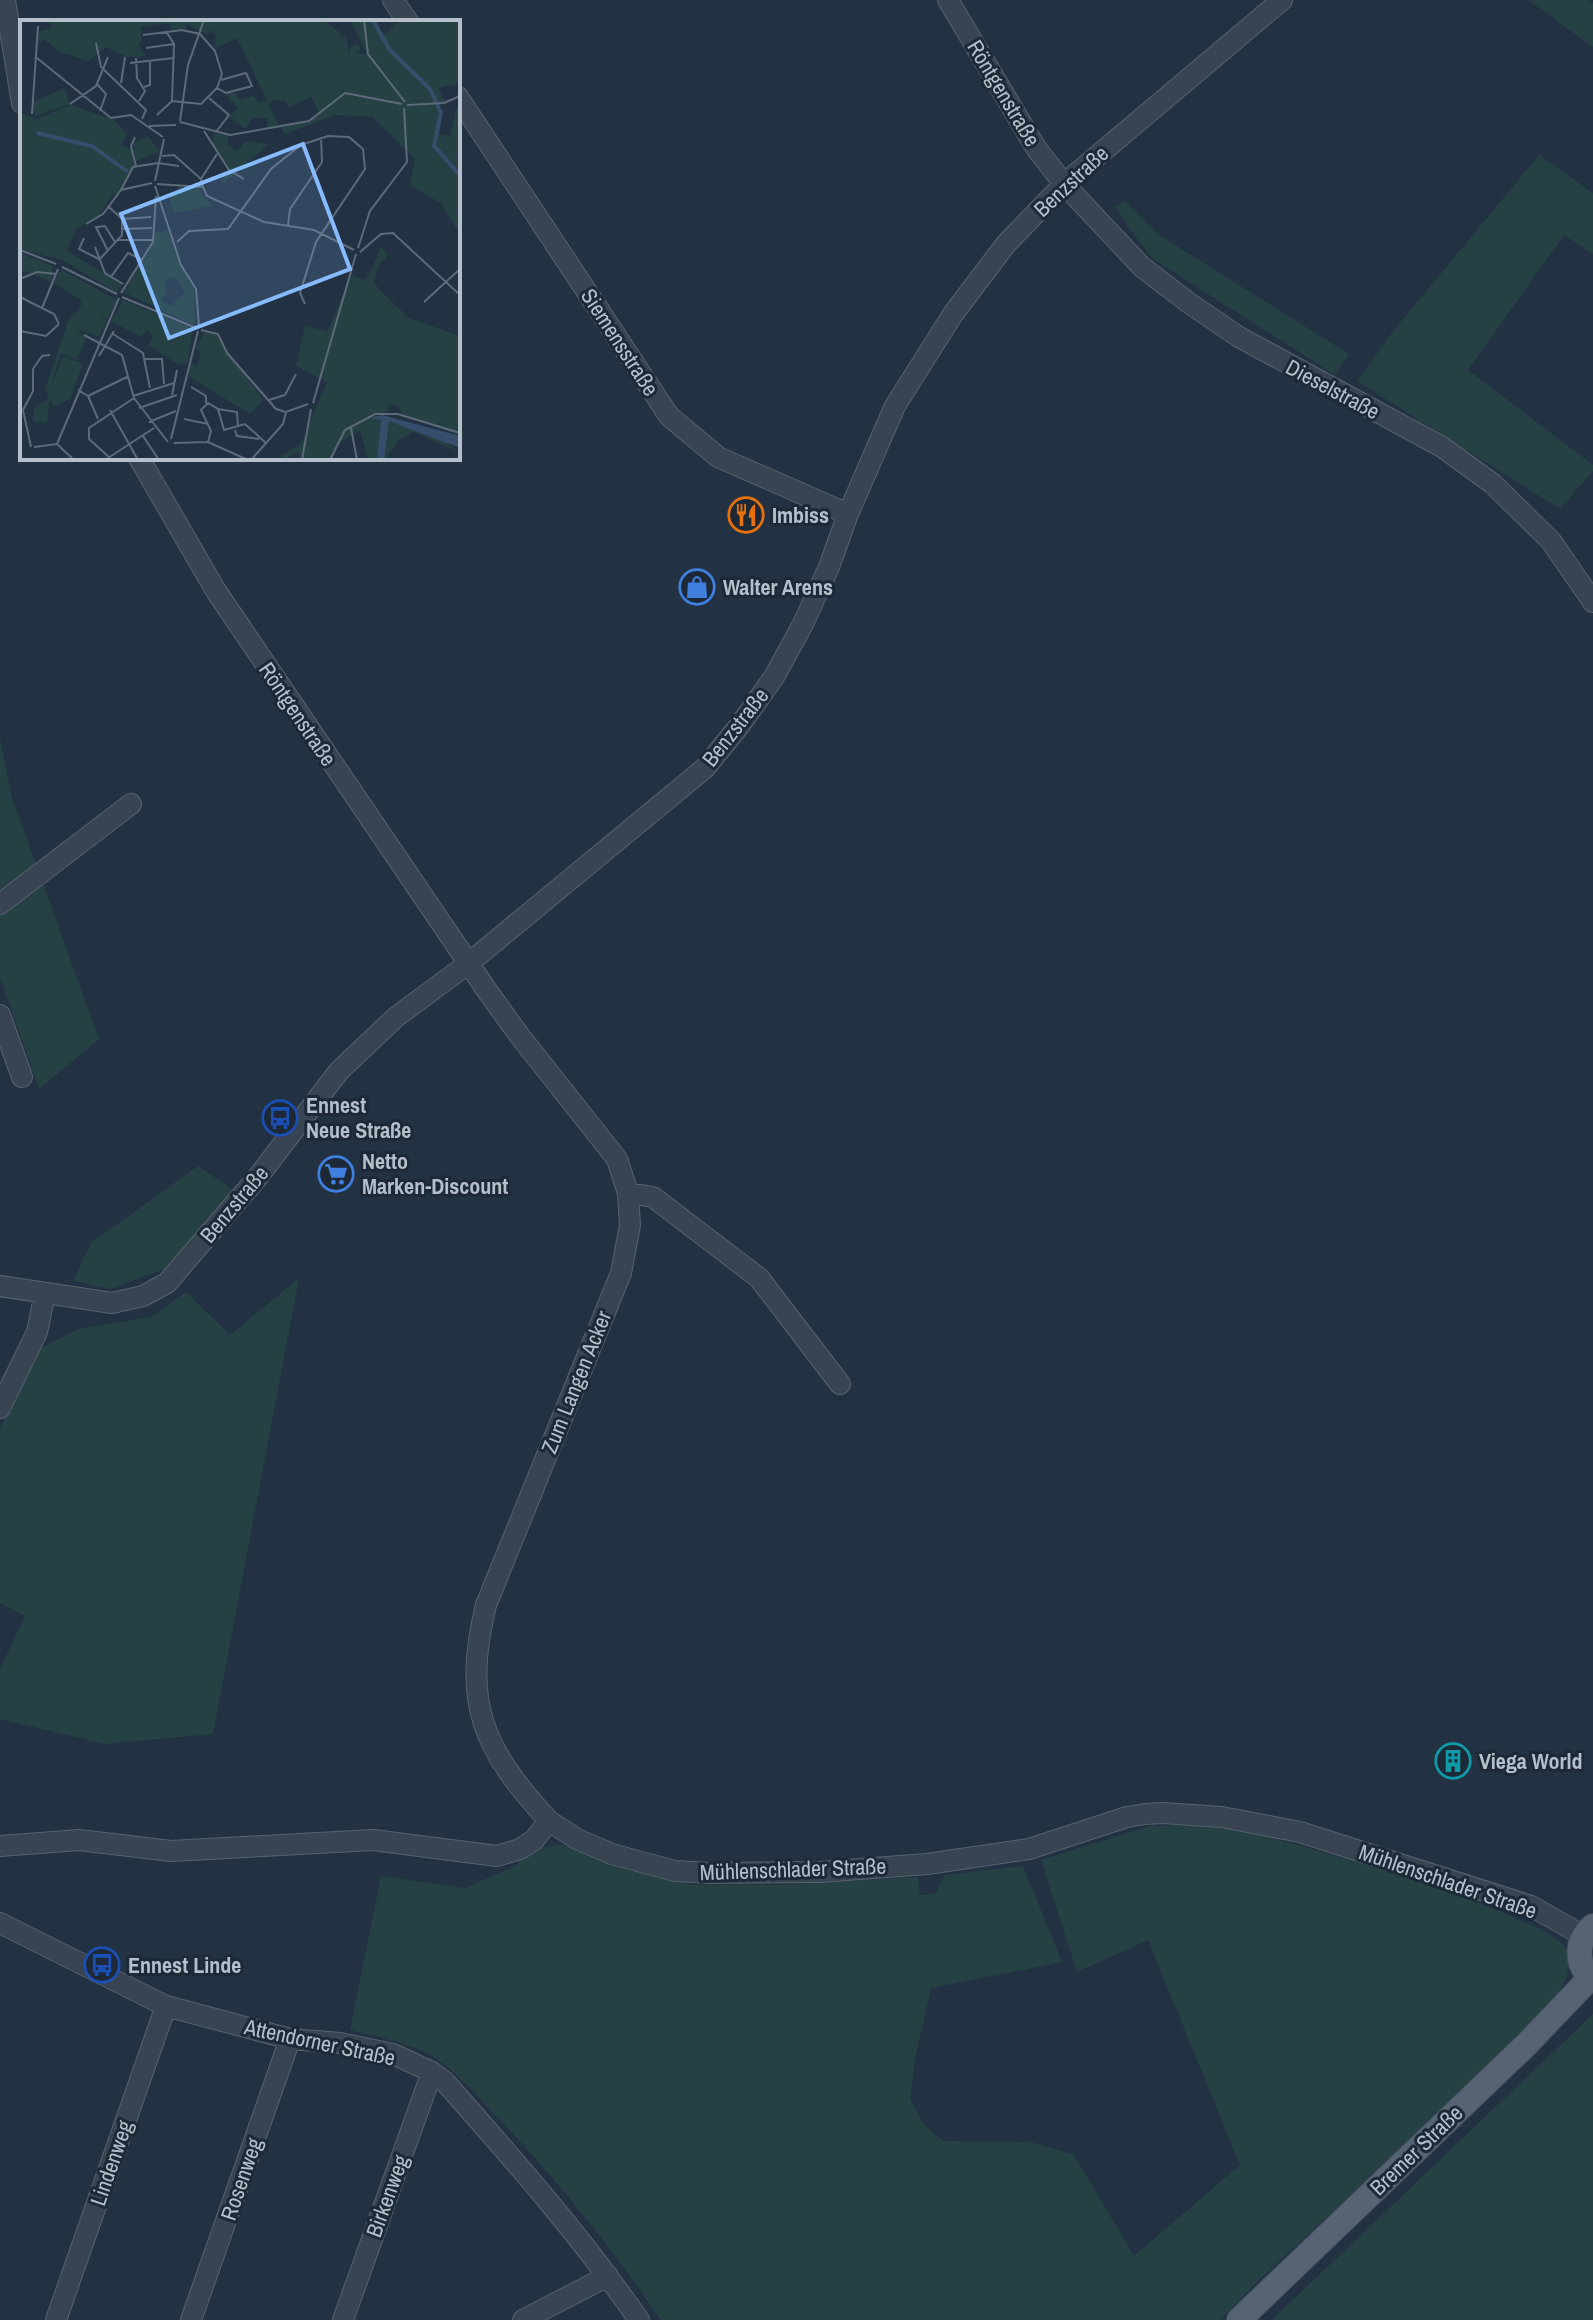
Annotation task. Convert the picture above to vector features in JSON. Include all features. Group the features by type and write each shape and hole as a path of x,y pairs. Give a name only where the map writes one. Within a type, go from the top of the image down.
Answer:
{"main road":[{"path":"1588,1931 1579,1951 1579,1961 1591,1978"},
{"name":"Bremer Straße","path":"1239,2320 1527,2044 1591,1978"}],"street":[{"path":"5,0 20,92"},
{"path":"393,0 407,20"},
{"name":"Röntgenstraße","path":"948,0 1036,148 1064,184"},
{"name":"Benzstraße","path":"0,1286 112,1303 143,1296 167,1283 257,1178 339,1071 396,1017 469,963 705,768 774,677 803,624 895,406 953,314 1006,244 1064,184 1282,0"},
{"name":"Siemensstraße","path":"460,100 669,416 718,457 848,514"},
{"name":"Dieselstraße","path":"1064,184 1142,267 1189,303 1290,366 1442,447 1493,484 1551,541 1593,602"},
{"name":"Röntgenstraße","path":"140,460 216,591 469,963"},
{"path":"0,904 131,804"},
{"name":"Zum Langen Acker","path":"469,963 519,1035 617,1159 628,1193 630,1225 621,1273 486,1605 478,1637 477,1698 486,1735 502,1766 549,1821"},
{"path":"0,1015 22,1077"},
{"path":"628,1193 653,1197 759,1278 840,1384"},
{"path":"0,1408 37,1332 45,1293"},
{"name":"Mühlenschlader Straße","path":"549,1821 577,1839 612,1854 675,1871 709,1873 820,1872 927,1864 1018,1852 1145,1814 1222,1817 1300,1832 1531,1906 1588,1931"},
{"path":"0,1846 79,1840 171,1851 373,1840 497,1856 520,1849 534,1840 549,1821"},
{"name":"Attendorner Straße","path":"0,1923 166,2006 290,2039 340,2043 393,2054 432,2072 445,2082 539,2189 639,2320"},
{"name":"Lindenweg","path":"56,2320 166,2006"},
{"name":"Rosenweg","path":"191,2320 290,2039"},
{"name":"Birkenweg","path":"343,2320 432,2072"},
{"path":"523,2320 608,2276"}],"green space":[{"path":"1528,0 1589,0 1593,3 1593,47"},
{"path":"1539,155 1593,193 1593,254 1564,235 1468,370 1593,465 1593,471 1560,509 1357,381 1394,330"},
{"path":"1125,201 1159,235 1349,354 1335,375 1153,259 1116,207"},
{"path":"0,738 12,798 99,1039 39,1089 0,977"},
{"path":"198,1166 235,1191 165,1269 110,1289 73,1281 91,1243"},
{"path":"299,1278 213,1734 105,1744 0,1719 0,1669 25,1616 0,1603 0,1428 39,1349 78,1329 151,1317 186,1292 230,1335"},
{"path":"1149,1826 1222,1827 1346,1859 1510,1915 1547,1933 1565,1947 1569,1956 1563,1984 1541,2018 1259,2280 1220,2320 661,2320 561,2189 457,2076 423,2051 350,2030 381,1876 465,1888 513,1867 534,1848 568,1844 624,1868 691,1885 775,1885 918,1877 920,1895 935,1894 945,1875 1023,1866 1062,1962 931,1988 915,2059 910,2099 924,2125 944,2141 1031,2142 1074,2155 1134,2256 1240,2165 1148,1940 1077,1972 1041,1860"},
{"path":"1593,2014 1593,2320 1272,2320 1277,2315"}],"place":[{"name":"Imbiss","path":"746,515"},
{"name":"Walter Arens","path":"697,587"},
{"name":"Ennest Neue Straße","path":"280,1118"},
{"name":"Netto Marken-Discount","path":"336,1174"},
{"name":"Viega World","path":"1453,1761"},
{"name":"Ennest Linde","path":"102,1965"}]}
